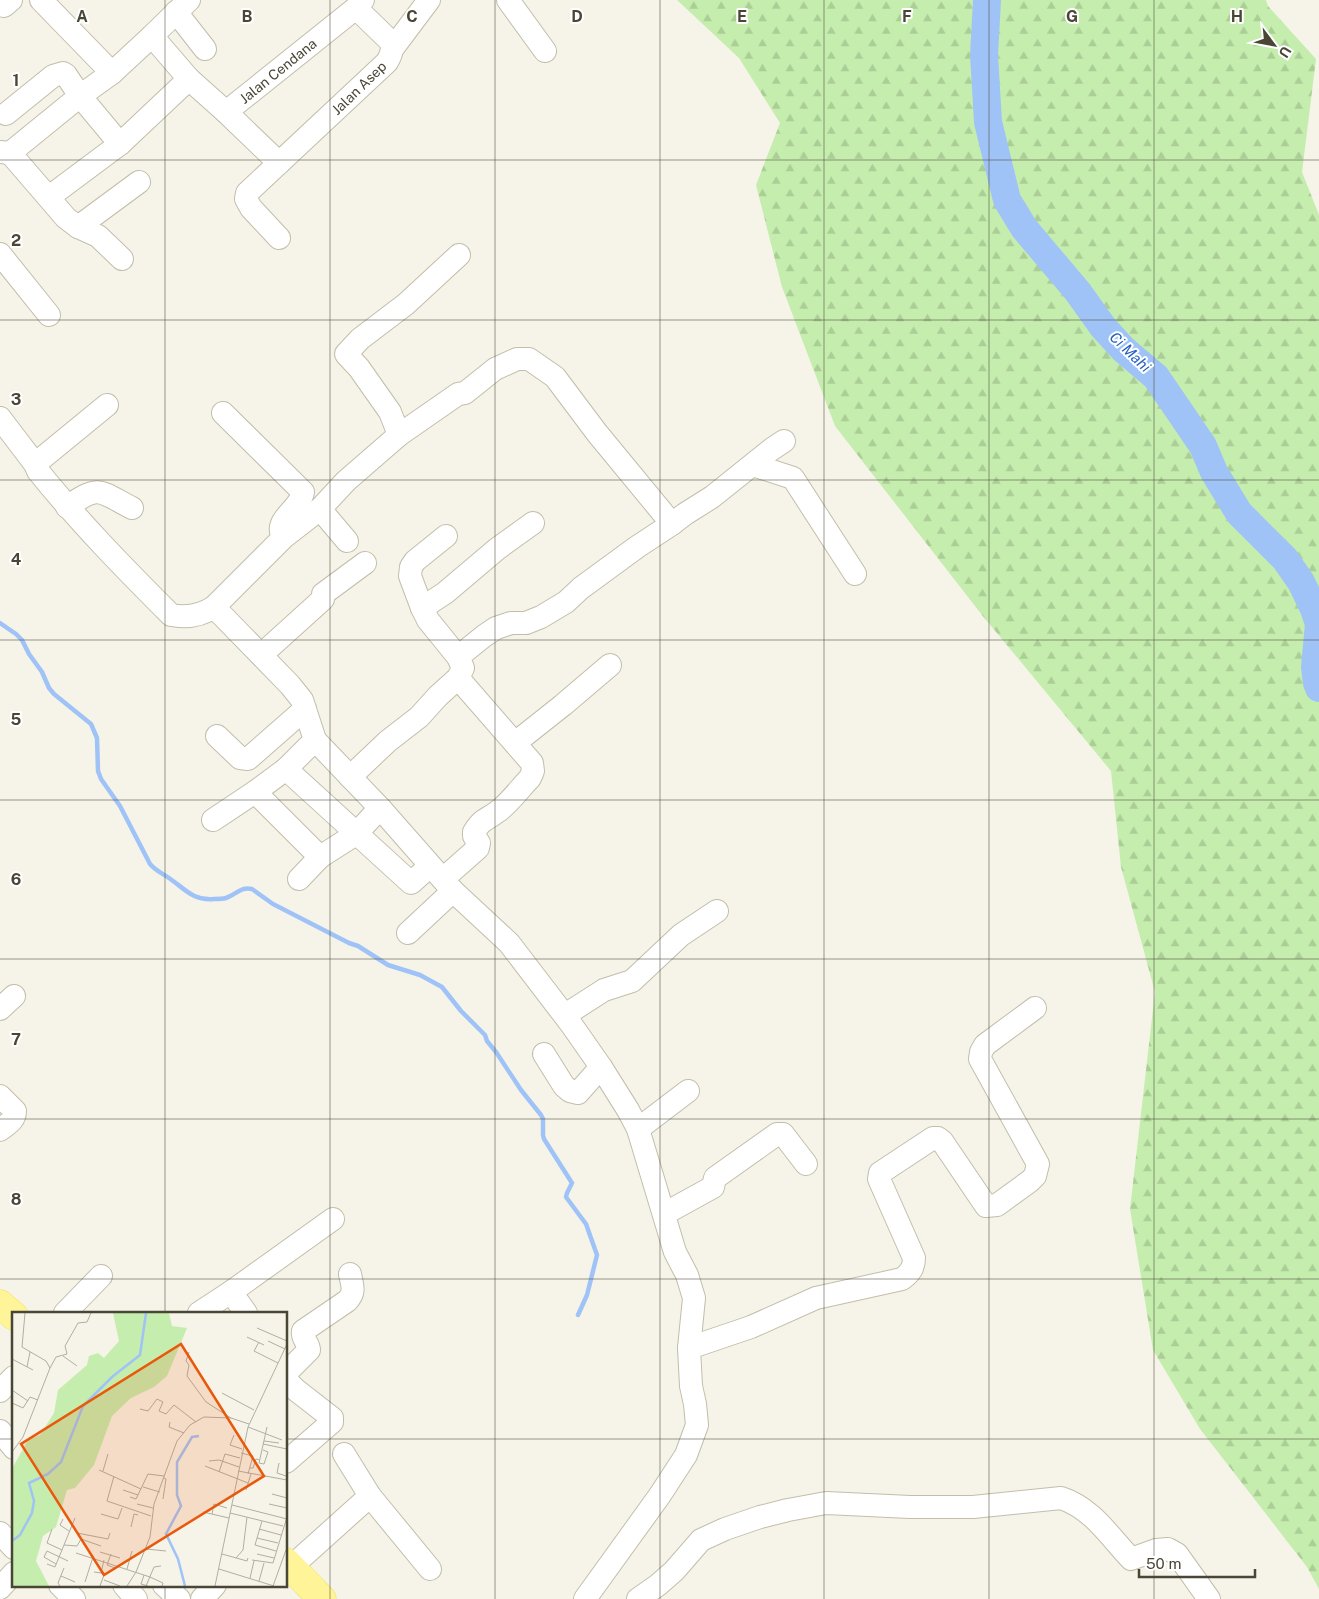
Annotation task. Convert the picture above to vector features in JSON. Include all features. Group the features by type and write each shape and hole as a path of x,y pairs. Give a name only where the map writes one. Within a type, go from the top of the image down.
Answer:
{"main road":[{"path":"0,1304 12,1314"},
{"path":"289,1565 322,1599"}],"street":[{"path":"0,1 4,6 11,0"},
{"path":"41,0 112,73"},
{"path":"393,48 429,0"},
{"path":"508,0 545,51"},
{"name":"Jalan Asep","path":"279,238 251,208 246,199 247,193 387,62 393,48 391,42 360,4"},
{"name":"Jalan Cendana","path":"152,36 189,79 226,112 360,4"},
{"path":"122,258 98,236 78,227 66,218 49,197 5,153 112,73 152,36 181,5 205,49"},
{"path":"6,114 52,76 63,73 120,144"},
{"path":"49,197 120,144 189,79"},
{"path":"226,112 279,163"},
{"path":"78,227 139,182"},
{"path":"0,254 49,315"},
{"path":"399,435 390,412 359,368 346,354 360,339 406,304 459,255"},
{"path":"1,420 67,507 171,615 189,616 205,613 284,537 320,509 346,480 399,435 458,394 465,393 495,370 517,359 529,359 555,377 597,433 672,524"},
{"path":"35,464 107,406"},
{"path":"223,413 303,492 302,498 280,523 280,530 284,537"},
{"path":"350,777 388,741 419,717 438,696 484,636 496,628 511,623 526,623 541,617 566,602 581,588 637,547 732,483 784,441"},
{"path":"753,465 794,478 855,574"},
{"path":"67,507 84,494 100,491 132,508"},
{"path":"320,509 347,541"},
{"path":"422,608 445,593 497,549 534,523"},
{"path":"408,932 442,878 478,848 479,843 474,832 480,823 485,818 498,812 530,778 533,771 532,763 458,668 428,620 410,576 411,567 416,561 446,536"},
{"path":"261,655 323,599 323,594 365,563"},
{"path":"214,606 302,700 315,740 380,808 442,878 509,944 565,1015 628,1110 638,1129 675,1252 687,1275 694,1298 689,1348 691,1386 696,1418 695,1433 686,1455 660,1495 585,1599"},
{"path":"515,743 610,665"},
{"path":"217,736 240,758 248,759 305,709"},
{"path":"213,820 286,769 315,740"},
{"path":"286,769 412,883 442,878"},
{"path":"255,792 320,857"},
{"path":"299,879 320,857 356,834 380,808"},
{"path":"565,1015 604,990 632,981 681,935 717,911"},
{"path":"689,1348 751,1327 816,1298 902,1279 909,1274 914,1266 914,1258 879,1179 880,1173 933,1138 938,1138 942,1141 986,1206 998,1205 1035,1176 1038,1164 980,1059 980,1052 985,1045 1035,1008"},
{"path":"544,1054 564,1086 570,1091 578,1093 600,1067"},
{"path":"638,1129 688,1091"},
{"path":"0,1096 15,1111 15,1115 14,1119 0,1130"},
{"path":"664,1214 713,1187 715,1178 776,1134 783,1134 806,1164"},
{"path":"201,1312 333,1219"},
{"path":"288,1371 309,1348 302,1336 303,1331 352,1296 354,1291 350,1274"},
{"path":"66,1312 101,1276"},
{"path":"231,1292 245,1312"},
{"path":"0,1391 12,1380"},
{"path":"288,1382 333,1420 289,1453"},
{"path":"0,1430 12,1445"},
{"path":"344,1454 370,1496 430,1569"},
{"path":"289,1565 370,1496"},
{"path":"638,1599 674,1571 701,1540 734,1526 788,1510 826,1502 910,1507 973,1507 1062,1498 1075,1502 1099,1523 1131,1559 1156,1550 1168,1549 1177,1554 1209,1599"},
{"path":"0,1533 12,1546"},
{"path":"0,1588 12,1575"},
{"path":"61,1586 74,1599"},
{"path":"125,1586 136,1599"},
{"path":"165,1586 179,1599"},
{"path":"202,1599 214,1586"}],"green space":[{"path":"677,0 1266,0 1268,6 1316,59 1302,172 1319,215 1319,1589 1307,1567 1200,1429 1153,1350 1130,1209 1155,992 1121,867 1111,771 982,615 835,426 782,287 756,185 780,123 739,58"}],"waterway":[{"name":"Ci Mahi","path":"987,0 984,55 988,122 1007,200 1024,228 1078,292 1103,327 1123,349 1156,377 1203,446 1214,472 1239,513 1285,559 1301,582 1319,624 1315,667 1319,688"},
{"path":"0,623 22,640 54,694 91,724 97,738 98,771 101,779 120,806 150,864 200,898 223,899 241,890 252,889 273,904 358,946 388,965 420,975 442,987 461,1011 485,1035 487,1041 521,1090 541,1115 544,1139 572,1183 566,1197 586,1224 597,1255 587,1295 578,1315"}]}
